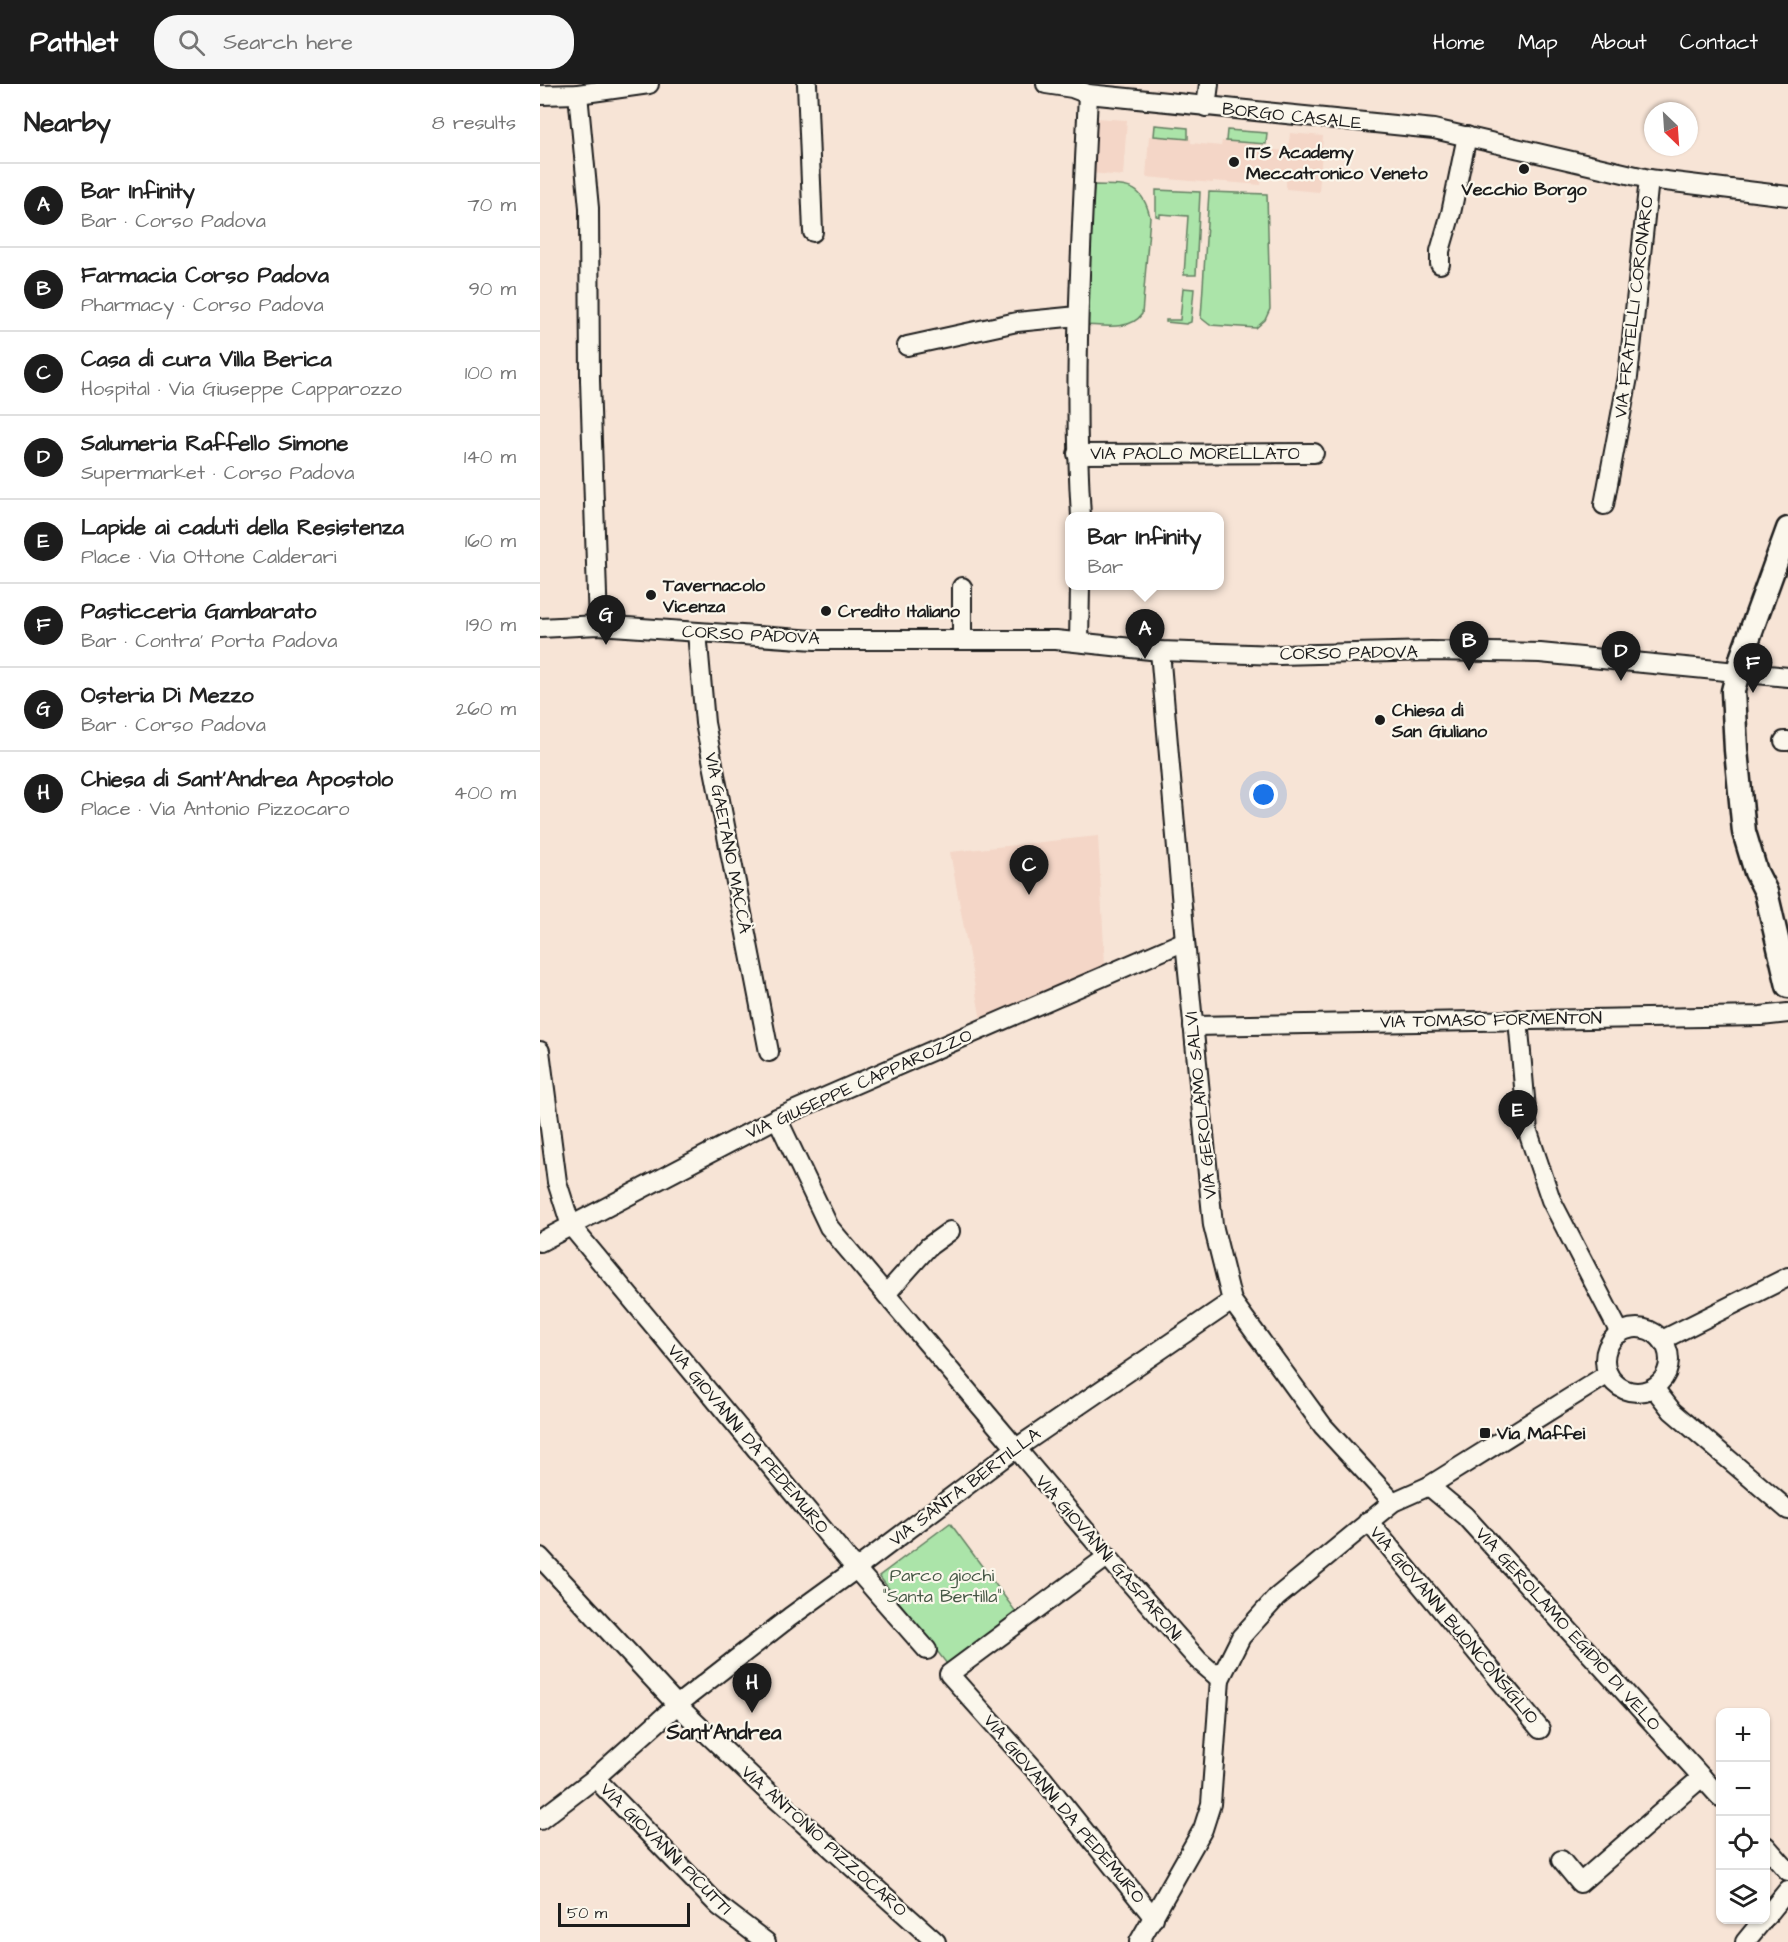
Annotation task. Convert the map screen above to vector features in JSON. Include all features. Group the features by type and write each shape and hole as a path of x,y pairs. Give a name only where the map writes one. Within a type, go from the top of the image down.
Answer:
{"main road":[{"path":"1788,529 1737,671 1733,691 1744,832 1756,872 1766,892 1788,986"}],"street":[{"path":"540,95 578,94 649,84"},
{"path":"807,84 813,232"},
{"name":"BORGO CASALE","path":"1046,84 1072,88 1088,94 1434,129 1649,179 1788,196"},
{"path":"1206,107 1209,84"},
{"path":"578,94 589,208 590,380 598,626"},
{"path":"1081,512 1077,454 1078,316 1088,94"},
{"path":"1440,264 1440,252 1451,213 1467,136"},
{"name":"VIA FRATELLI CORONARO","path":"1604,505 1628,377 1649,179"},
{"path":"907,346 1017,322 1078,316"},
{"name":"VIA PAOLO MORELLATO","path":"1077,454 1314,453"},
{"path":"962,587 962,639"},
{"path":"1079,642 1080,590"},
{"name":"CORSO PADOVA","path":"540,628 598,626 815,640 962,639 1079,642 1160,651 1279,655 1431,651 1540,653 1788,677"},
{"name":"VIA GAETANO MACCÀ","path":"697,632 705,723 769,1052"},
{"name":"VIA GEROLAMO SALVI","path":"1160,651 1185,941 1214,1225 1232,1301 1323,1426 1393,1502"},
{"name":"VIA GIUSEPPE CAPPAROZZO","path":"540,1242 777,1119 1185,941"},
{"name":"VIA TOMASO FORMENTON","path":"1193,1026 1761,1016 1788,1013"},
{"path":"1518,1019 1528,1132 1551,1200 1620,1334"},
{"path":"540,1051 557,1182 571,1226"},
{"name":"VIA GIOVANNI GASPARONI","path":"777,1119 829,1227 1107,1557 1198,1660 1220,1678"},
{"name":"VIA GIOVANNI DA PEDEMURO","path":"571,1226 856,1569 927,1650"},
{"path":"886,1294 928,1247 950,1231"},
{"path":"1662,1340 1788,1276"},
{"name":"VIA SANTA BERTILLA","path":"540,1820 595,1778 677,1705 790,1617 1015,1449 1232,1301"},
{"path":"1638,1328 1655,1334 1662,1340 1667,1349 1668,1370 1663,1380 1654,1388 1643,1392 1632,1392 1614,1382 1608,1374 1606,1355 1608,1347 1620,1334 1638,1328"},
{"path":"1139,1942 1203,1829 1211,1804 1220,1678 1241,1637 1277,1597 1393,1502 1429,1486 1608,1374"},
{"path":"1654,1388 1672,1411 1788,1510"},
{"name":"VIA GEROLAMO EGIDIO DI VELO","path":"1429,1486 1465,1516 1716,1793"},
{"name":"VIA GIOVANNI BUONCONSIGLIO","path":"1368,1521 1540,1729"},
{"name":"VIA ANTONIO PIZZOCARO","path":"540,1557 677,1705 928,1939"},
{"name":"VIA GIOVANNI DA PEDEMURO","path":"1107,1557 949,1674 1043,1779 1154,1918"},
{"path":"1561,1860 1580,1883 1702,1777"},
{"name":"VIA GIOVANNI PICUTTI","path":"595,1778 719,1906 766,1942"},
{"path":"1770,1851 1788,1871"},
{"path":"1770,1911 1788,1890"},
{"path":"1745,1942 1759,1924"}],"shaded area":[{"path":"1095,118 1127,120 1123,176 1091,173"},
{"name":"ITS Academy Meccatronico Veneto","path":"1290,133 1323,136 1319,192 1286,189 1286,174 1262,172 1261,185 1146,177 1149,136 1191,139 1191,143 1221,146 1222,141 1264,145 1264,149 1288,151"},
{"path":"1098,836 1105,965 981,1020 950,852"}],"green space":[{"path":"1155,125 1188,128 1188,139 1154,136"},
{"path":"1227,130 1267,133 1266,144 1226,141"},
{"path":"1094,185 1131,188 1142,197 1150,217 1142,314 1137,320 1122,325 1081,325 1085,204 1093,204"},
{"path":"1156,190 1200,192 1196,275 1184,275 1188,216 1160,214 1160,217 1156,216"},
{"path":"1209,192 1267,194 1270,309 1265,320 1256,328 1210,325 1201,318"},
{"path":"1183,288 1194,289 1191,322 1186,324 1166,322 1166,320 1180,320"},
{"name":"Parco giochi \"Santa Bertilla\"","path":"950,1523 1016,1612 947,1664 879,1576"}],"place":[{"name":"ITS Academy Meccatronico Veneto","path":"1234,162"},
{"name":"Vecchio Borgo","path":"1524,169"},
{"name":"Tavernacolo Vicenza","path":"651,595"},
{"name":"Credito Italiano","path":"826,611"},
{"name":"Osteria Di Mezzo","path":"606,645"},
{"name":"Bar Infinity","path":"1145,659"},
{"name":"Farmacia Corso Padova","path":"1469,671"},
{"name":"Salumeria Raffello Simone","path":"1621,681"},
{"name":"Pasticceria Gambarato","path":"1753,693"},
{"name":"Chiesa di San Giuliano","path":"1380,720"},
{"name":"Casa di cura Villa Berica","path":"1029,895"},
{"name":"Lapide ai caduti della Resistenza","path":"1518,1140"},
{"name":"Via Maffei","path":"1485,1433"},
{"name":"Chiesa di Sant'Andrea Apostolo","path":"752,1713"}],"district":[{"name":"Sant'Andrea","path":"724,1732"}]}
